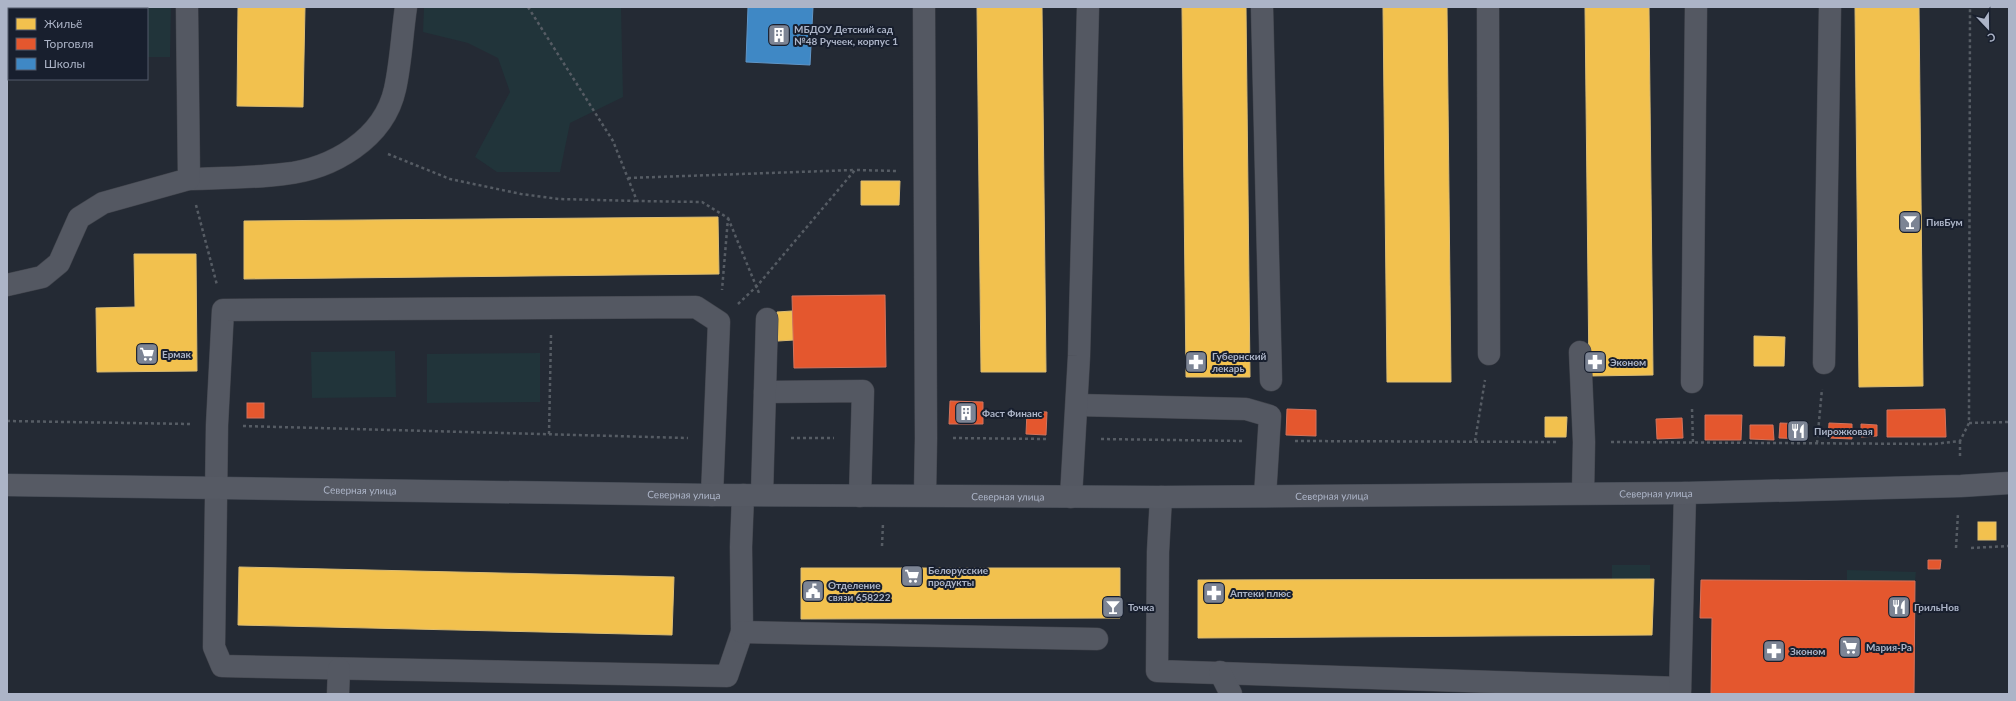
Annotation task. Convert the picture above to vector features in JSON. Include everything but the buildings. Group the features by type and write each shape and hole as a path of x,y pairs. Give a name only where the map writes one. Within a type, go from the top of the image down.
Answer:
{"main road":[{"name":"Северная улица","path":"7,485 712,495 1161,497 1685,493 1961,486 2009,483"}],"lane":[{"path":"187,7 189,179"},
{"path":"7,285 42,277 59,263 79,218 103,203 189,179 285,174 333,161 365,140 382,120 395,90 406,7"},
{"path":"924,7 925,496"},
{"path":"1070,496 1073,439 1077,405 1088,7"},
{"path":"1262,7 1271,380"},
{"path":"1488,7 1489,354"},
{"path":"1692,382 1696,7"},
{"path":"1824,363 1830,7"},
{"path":"712,495 716,439 719,322 696,307 223,310 217,425 214,647 222,666 339,669 727,685 742,632 741,547 765,438 767,319"},
{"path":"1580,352 1584,442 1584,493"},
{"path":"765,392 863,391 860,496"},
{"path":"1077,405 1246,409 1270,416 1265,496"},
{"path":"1161,497 1158,552 1157,670 1680,691 1685,493"},
{"path":"742,632 1097,639"},
{"path":"338,694 339,669"},
{"path":"1220,672 1231,694"}],"path":[{"path":"528,7 613,141 637,201"},
{"path":"1960,464 1960,441 1969,423 1970,7"},
{"path":"357,145 404,159 450,179 522,194 559,199 702,202 728,218 756,286 767,319"},
{"path":"628,178 855,170 924,172"},
{"path":"756,286 855,170"},
{"path":"189,179 223,310"},
{"path":"719,322 728,218"},
{"path":"549,434 552,308"},
{"path":"1475,441 1489,354"},
{"path":"1817,444 1824,363"},
{"path":"1692,382 1692,443"},
{"path":"7,421 217,425 716,439"},
{"path":"1969,423 2009,422"},
{"path":"765,438 862,438"},
{"path":"926,438 1817,444 1934,444 1960,441"},
{"path":"1956,548 1958,507"},
{"path":"1970,548 2009,546"}],"shaded area":[{"path":"171,7 170,57 148,57 148,8 119,8"},
{"path":"424,7 621,7 623,97 570,123 560,172 497,172 475,157 510,92 498,58 468,43 423,32"},
{"path":"395,351 396,397 312,398 311,352"},
{"path":"540,353 540,402 427,403 427,354"},
{"path":"1612,565 1650,565 1650,580 1612,579"},
{"path":"1847,570 1916,572 1915,581 1847,581"}],"place":[{"name":"МБДОУ Детский сад №48 Ручеек, корпус 1","path":"779,35"},
{"name":"ПивБум","path":"1910,222"},
{"name":"Ермак","path":"147,354"},
{"name":"Губернский лекарь","path":"1196,362"},
{"name":"Эконом","path":"1595,362"},
{"name":"Фаст Финанс","path":"966,413"},
{"name":"Пирожковая","path":"1798,431"},
{"name":"Белорусские продукты","path":"912,576"},
{"name":"Отделение связи 658222","path":"813,591"},
{"name":"Аптеки плюс","path":"1214,593"},
{"name":"Точка","path":"1113,607"},
{"name":"ГрильНов","path":"1899,607"},
{"name":"Мария-Ра","path":"1850,647"},
{"name":"Зконом","path":"1774,651"}]}
